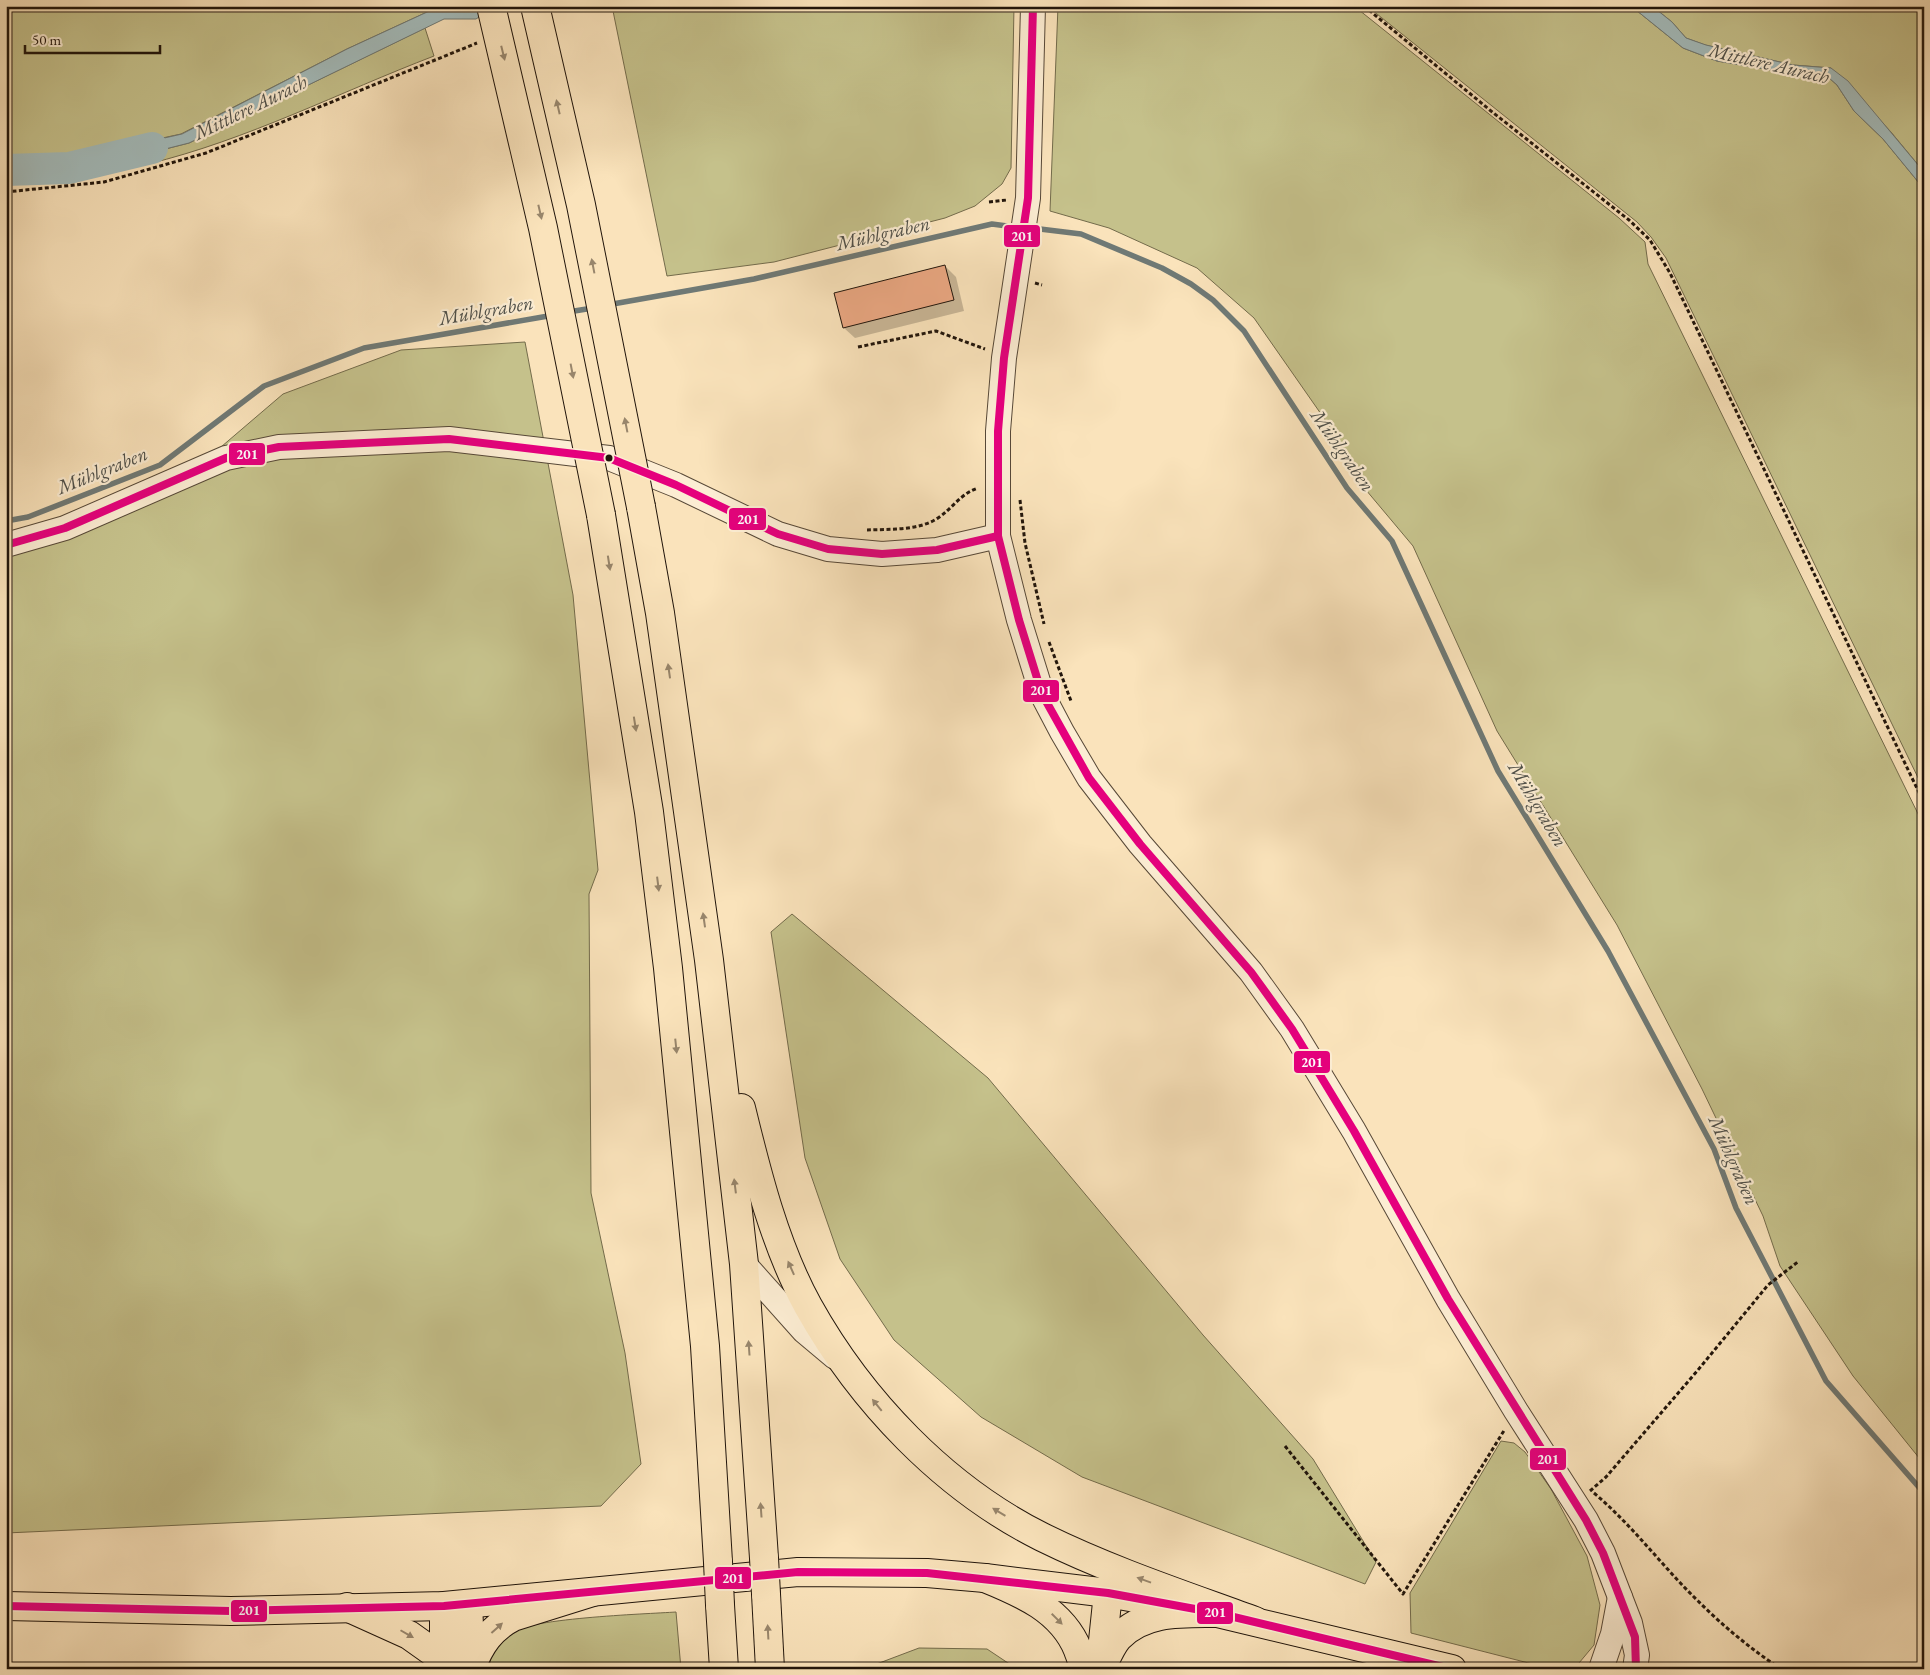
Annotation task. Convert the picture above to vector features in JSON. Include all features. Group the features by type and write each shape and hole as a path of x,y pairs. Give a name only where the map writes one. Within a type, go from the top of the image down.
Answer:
{"main road":[{"path":"491,6 544,228 601,515 647,802 668,968 706,1346 724,1669"},
{"path":"535,6 581,206 641,507 663,633 709,960 744,1264 770,1669"},
{"path":"709,960 754,1163 777,1234 808,1305 846,1366 884,1414 936,1464 990,1506 1041,1537 1103,1565 1255,1621"},
{"path":"6,1606 231,1611 456,1605 798,1572 918,1573 985,1578 1108,1593 1255,1621 1452,1669"},
{"path":"985,1578 1024,1594 1054,1616 1075,1643 1083,1669"},
{"path":"459,1667 478,1650 494,1629 503,1622 594,1592"},
{"path":"1101,1669 1108,1593"},
{"path":"456,1605 459,1667"},
{"path":"347,1607 408,1635 459,1667"},
{"path":"1101,1669 1117,1639 1141,1620 1172,1613 1217,1613"},
{"path":"718,1669 722,1640"}],"street":[{"path":"1032,6 1028,198 1004,358 998,431 998,536 1019,620 1040,685 1062,732 1089,778 1140,844 1251,972 1292,1029 1516,1411 1586,1520 1603,1553 1634,1637 1636,1668"},
{"path":"6,546 65,528 226,458 279,447 450,439 609,458 676,485 778,534 828,549 882,554 937,550 998,536"},
{"path":"744,1264 804,1330 846,1366"},
{"path":"1601,1669 1613,1634 1620,1597"}],"path":[{"path":"1364,6 1491,111 1629,220 1650,240 1670,273 1924,804"},
{"path":"6,192 104,182 206,153 482,41"},
{"path":"858,347 936,331 965,341"},
{"path":"1781,1669 1763,1657 1698,1601 1620,1514 1591,1491 1606,1477 1698,1370 1768,1285 1799,1261"},
{"path":"6,1272 11,1273"},
{"path":"1285,1446 1402,1594 1516,1411"}],"shaded area":[{"path":"6,6 438,7 347,49 181,134 107,150 110,163 189,143 425,28 434,56 257,129 185,154 113,172 78,178 6,185"},
{"path":"612,6 1014,6 1011,168 1002,184 975,206 945,218 774,262 667,276"},
{"path":"1058,6 1354,6 1619,218 1645,242 1648,264 1924,826 1924,845 1919,862 1924,894 1924,1464 1853,1376 1780,1266 1763,1216 1702,1089 1617,925 1497,731 1413,546 1366,490 1328,424 1254,318 1197,268 1109,228 1050,211"},
{"path":"1367,6 1631,6 1683,48 1717,61 1800,75 1828,77 1837,85 1854,111 1883,139 1924,189 1924,790 1666,258 1637,222"},
{"path":"1652,6 1924,6 1924,172 1891,132 1831,68 1793,65 1705,45 1686,38 1672,22"},
{"path":"525,342 573,595 598,870 589,894 591,1193 625,1353 641,1464 601,1506 6,1533 6,554 173,488 283,394 401,350"},
{"path":"792,914 988,1078 1203,1335 1313,1459 1376,1562 1365,1584 1082,1477 981,1417 894,1340 840,1259 805,1158 771,932"},
{"path":"1501,1441 1514,1443 1525,1452 1551,1489 1587,1556 1600,1605 1594,1645 1574,1669 1552,1669 1411,1633 1410,1593"},
{"path":"676,1612 681,1669 489,1669 492,1655 499,1642 505,1635 516,1629 586,1618"},
{"path":"919,1648 987,1649 1017,1669 871,1669 874,1665"}],"water":[{"path":"496,6 476,19 444,19 189,143 110,163 107,151 182,134 347,49 438,7"},
{"path":"1631,6 1652,6 1672,22 1686,38 1706,45 1793,65 1831,68 1848,81 1924,172 1924,189 1883,139 1854,111 1837,85 1828,77 1800,75 1717,61 1683,48"}],"building":[{"path":"945,265 954,300 843,328 834,293"}],"waterway":[{"name":"Mittlere Aurach","path":"6,170 69,168 152,148"},
{"name":"Mühlgraben","path":"607,305 754,279 992,224 1007,226"},
{"name":"Mühlgraben","path":"1040,229 1081,234 1162,268 1191,284 1213,300 1244,331 1347,488 1392,541 1498,771 1608,951 1714,1149 1736,1208 1826,1381 1924,1493"},
{"name":"Mühlgraben","path":"568,312 593,308"},
{"name":"Mühlgraben","path":"6,521 28,517 160,465 264,386 364,348 554,315"}],"transit line":[{"name":"201","path":"1033,6 1028,198 1004,358 998,431 998,536 1019,620 1042,694 1089,778 1140,844 1251,972 1292,1029 1354,1131 1448,1299 1586,1520 1603,1553 1635,1637 1636,1669"},
{"name":"201","path":"6,545 65,528 226,458 279,447 449,439 609,458 676,485 778,534 828,549 882,554 937,550 998,536"},
{"name":"201","path":"6,1606 231,1611 444,1606 798,1572 927,1573 1108,1593 1217,1613 1451,1669"}]}
